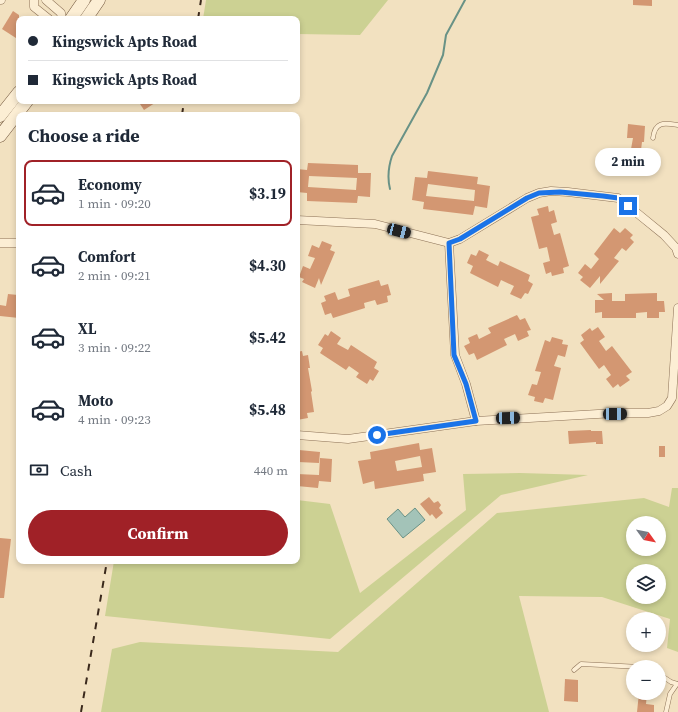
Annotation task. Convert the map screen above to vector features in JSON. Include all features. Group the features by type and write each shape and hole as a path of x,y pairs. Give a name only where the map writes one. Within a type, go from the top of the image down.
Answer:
{"main road":[{"path":"73,16 84,0"},
{"path":"88,16 99,0"},
{"path":"0,116 16,96"},
{"path":"19,112 25,104"},
{"path":"0,136 16,115"}],"street":[{"path":"34,0 34,7 45,16"},
{"path":"46,0 62,13 62,16"},
{"path":"300,220 374,224 449,243 480,228 527,198 539,193 551,191 618,198 664,235 676,248 678,254"},
{"path":"0,243 16,242"},
{"path":"449,243 454,355 466,384 476,421"},
{"path":"300,435 348,439 476,421 648,413 659,411 676,398 678,308"}],"lane":[{"path":"653,138 655,128 661,124 678,125"},
{"path":"574,670 581,664 626,666"},
{"path":"666,679 678,684 670,694 666,712"}],"green space":[{"path":"206,0 388,0 360,35 300,34 300,16 203,16"},
{"path":"520,473 588,475 501,495 330,639 105,616 114,564 300,564 300,500 330,504 360,593 466,510 463,474"},
{"path":"672,488 678,488 678,652 667,648 670,619 666,618 666,612 648,612 602,597 519,596 549,712 101,712 112,649 140,642 338,652 497,513 644,498 669,507"}],"water":[{"path":"415,508 425,520 403,538 387,519 398,509 405,517"}],"building":[{"path":"633,0 652,0 652,6 633,5"},
{"path":"13,11 19,15 16,16 16,38 2,29"},
{"path":"140,104 153,104 144,110"},
{"path":"628,124 645,126 644,142 642,142 641,150 631,149 633,138 627,138"},
{"path":"308,163 358,165 358,173 371,173 370,197 358,196 357,203 307,201 307,193 300,192 300,169 307,170","holes":["309,176 357,178 356,190 308,187"]},
{"path":"428,171 478,177 477,184 490,186 487,208 475,206 473,215 423,209 424,202 412,200 415,177 427,178","holes":["428,184 475,190 474,201 426,196"]},
{"path":"548,206 549,212 554,210 557,222 551,224 554,235 560,233 569,266 563,268 564,273 552,276 551,272 546,274 543,263 550,261 547,247 539,249 531,217 539,215 537,209"},
{"path":"614,228 620,233 625,228 633,235 630,238 634,242 626,251 622,248 614,258 619,261 600,284 600,276 590,288 580,280 583,277 578,273 585,264 591,269 599,259 594,254"},
{"path":"322,241 332,245 330,250 335,252 321,285 319,278 315,288 302,282 304,279 300,277 300,274 303,266 310,269 315,258 308,256 312,245 319,248"},
{"path":"479,250 489,255 486,260 498,266 500,261 530,275 528,281 533,284 528,294 525,293 521,299 510,294 514,286 501,280 498,287 470,273 473,266 467,263 471,254 476,256"},
{"path":"379,280 381,286 388,284 391,295 387,296 388,302 377,305 375,300 364,303 365,308 333,318 331,313 325,315 321,303 326,301 324,296 335,292 338,300 350,296 348,289"},
{"path":"612,293 612,301 625,301 625,294 657,293 657,301 664,301 665,312 659,312 659,318 647,318 647,312 636,313 636,318 602,318 602,312 595,313 595,300 604,300 597,294"},
{"path":"8,294 16,295 16,318 0,316 0,305 6,306"},
{"path":"517,315 520,320 525,318 531,330 527,331 529,336 518,341 515,334 504,339 507,345 477,360 474,353 469,355 464,346 470,343 468,338 477,334 479,339 491,333 488,328"},
{"path":"598,327 605,337 599,341 606,351 612,346 632,372 626,376 630,380 620,387 618,384 613,388 606,379 611,375 604,365 599,369 580,343 584,340 581,335 590,328 592,331"},
{"path":"331,331 341,338 337,344 348,350 351,345 377,362 374,368 379,371 373,381 370,379 367,384 356,377 359,373 349,366 346,370 320,353 323,348 318,345 325,334 328,336"},
{"path":"552,337 563,340 562,344 568,345 565,357 558,355 554,366 561,368 553,400 545,398 543,403 534,401 535,397 528,395 532,384 537,385 541,372 535,371 545,340 550,342"},
{"path":"300,351 302,351 303,356 308,355 310,368 308,368 314,412 307,413 308,418 300,419"},
{"path":"568,431 602,431 603,444 596,444 596,442 569,444"},
{"path":"419,443 420,450 432,448 436,472 423,474 424,481 375,489 374,481 363,484 358,461 371,459 370,452","holes":["420,456 422,467 397,471 395,461"]},
{"path":"659,446 665,446 665,457 659,457"},
{"path":"300,450 320,452 319,463 300,462"},
{"path":"320,458 332,459 331,482 319,481 318,488 300,486 300,474 319,475"},
{"path":"429,497 434,503 438,501 441,505 439,508 443,513 436,519 432,514 430,516 420,504"},
{"path":"0,538 11,539 4,598 0,598"},
{"path":"565,679 578,680 578,702 564,701"},
{"path":"638,700 646,700 646,704 654,705 654,712 637,712"}],"waterway":[{"path":"390,189 388,172 392,156 427,93 443,55 446,35 465,0"}],"railway":[{"path":"198,16 201,0"},
{"path":"182,112 184,104"},
{"path":"81,712 106,564"}],"route":[{"path":"377,435 476,421 466,384 454,355 449,243 480,228 527,198 539,193 551,191 618,198 628,206"}]}
